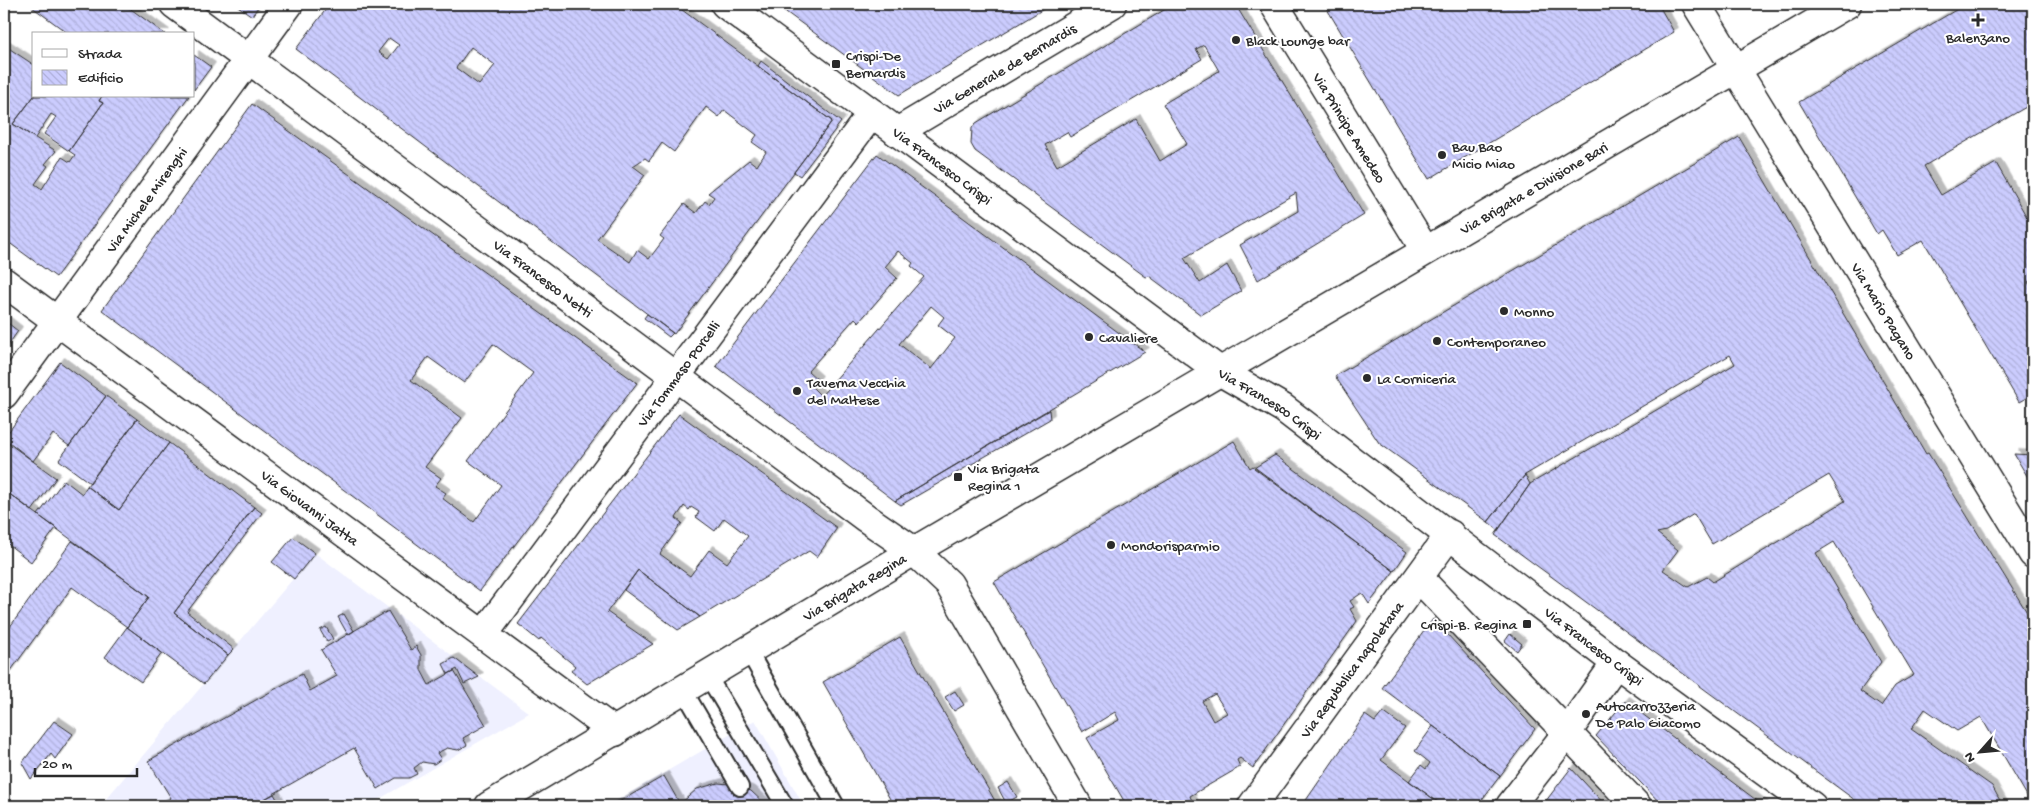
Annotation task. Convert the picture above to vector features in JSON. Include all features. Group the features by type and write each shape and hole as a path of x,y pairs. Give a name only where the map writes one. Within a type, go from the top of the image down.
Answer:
{"street":[{"name":"Via Francesco Netti","path":"174,4 914,552 949,584 1078,806"},
{"name":"Via Michele Mirenghi","path":"4,394 289,4"},
{"name":"Via Francesco Crispi","path":"725,4 1221,372 1283,408 1616,663 1812,806"},
{"name":"Via Generale de Bernardis","path":"897,132 1112,4"},
{"name":"Via Principe Amedeo","path":"1274,4 1425,250"},
{"name":"Via Mario Pagano","path":"1696,4 2033,554"},
{"name":"Via Brigata e Divisione Bari","path":"1221,372 1425,250 1847,4"},
{"name":"Via Tommaso Porcelli","path":"484,634 675,375 872,113"},
{"name":"Via Giovanni Jatta","path":"4,282 616,732"},
{"name":"Via Brigata Regina","path":"489,806 616,732 914,552 1221,372"},
{"name":"Via Repubblica napoletana","path":"1252,806 1450,534"},
{"path":"1419,578 1636,806"},
{"path":"1510,806 1566,734 1616,663"}],"lane":[{"path":"749,652 836,806"},
{"path":"708,676 785,806"},
{"path":"684,691 740,787"}],"shaded area":[{"path":"315,553 529,713 367,806 100,806"},
{"path":"755,720 804,806 607,806"}],"building":[{"path":"28,4 124,4 162,32 66,32"},
{"path":"235,4 260,4 252,16"},
{"path":"330,4 412,4 422,11 426,4 674,4 832,121 674,334 296,49","holes":["389,38 399,45 388,59 378,52","471,47 495,65 479,85 456,68","706,107 719,117 724,110 757,135 752,142 766,152 757,166 749,160 708,193 714,197 709,204 705,201 696,213 684,204 660,236 664,239 649,259 637,250 630,262 597,239 645,175 633,166 645,158 649,161 662,143 674,152"]},
{"path":"775,4 1052,4 899,95"},
{"path":"1174,4 1235,4 1364,215 1258,280 1240,245 1298,211 1296,193 1184,258 1200,283 1227,265 1241,291 1201,315 1149,276 1146,277 975,151 971,144 972,128 976,123","holes":["1204,45 1219,71 1163,104 1187,144 1160,161 1136,119 1057,166 1045,145 1067,132 1070,137 1202,59 1196,49"]},
{"path":"1324,4 1658,4 1674,32 1429,179"},
{"path":"1966,4 2033,4 2033,103 1924,166 1941,195 1996,163 2033,228 2033,279 2028,282 2033,291 2033,394 2019,402 1923,240 1897,255 1882,230 1877,234 1799,102"},
{"path":"4,45 32,64 32,98 13,124 56,151 45,164 48,166 35,184 42,189 62,157 70,162 75,155 69,151 103,103 99,101 101,98 188,98 56,277 4,239"},
{"path":"195,56 211,67 195,89"},
{"path":"761,61 841,122 800,176 794,172 832,121 758,66"},
{"path":"32,98 101,98 99,101 103,103 69,151 44,134 56,117 51,114 35,138 13,124"},
{"path":"252,104 637,383 480,591 102,310","holes":["493,344 533,373 468,461 501,485 474,522 442,498 446,493 435,486 441,478 425,467 462,418 411,380 428,357 464,383"]},
{"path":"1739,137 1926,454 1928,453 2033,622 2033,806 1981,717 1957,731 1925,709 1911,729 1992,786 2003,806 1863,806 1495,535 1530,484 1735,364 1730,355 1525,475 1488,522 1379,443 1335,376","holes":["1829,475 1845,501 1713,582 1707,577 1688,587 1663,570 1678,550 1657,533 1666,531 1694,514 1712,544","1834,542 1914,675 1895,686 1881,706 1860,691 1881,662 1816,553"]},
{"path":"877,154 1145,352 895,501 716,366","holes":["898,251 913,263 911,266 924,277 821,396 812,387 818,380 808,371 855,318 859,322 897,278 885,267","931,306 944,317 938,325 955,338 931,369 899,344"]},
{"path":"647,314 673,333 669,337 644,318"},
{"path":"4,320 18,331 4,351"},
{"path":"60,362 106,396 69,446 53,434 33,461 4,438"},
{"path":"106,396 137,419 90,483 59,460"},
{"path":"1049,410 1050,419 901,505 895,501"},
{"path":"679,414 837,528 817,557 809,551 700,617 638,570 607,612 653,644 587,684 571,671 575,666 541,638 539,641 518,624","holes":["684,506 689,510 691,507 699,512 696,517 715,531 724,518 748,536 727,563 709,550 690,576 660,554 682,523 676,518"]},
{"path":"137,419 169,443 119,510 87,486"},
{"path":"4,440 56,478 32,511 4,490"},
{"path":"1234,441 1250,468 1253,466 1394,571 1369,604 1362,593 1350,601 1354,607 1350,609 1357,621 1253,768 1240,758 1237,760 1240,767 1190,796 1194,806 1127,806 1087,738 1119,720 1115,712 1082,732 994,582","holes":["1215,694 1227,713 1213,721 1202,701"]},
{"path":"169,443 254,507 174,613 228,655 204,684 127,627 149,597 38,515 64,480 82,494 87,486 119,510"},
{"path":"2014,454 2033,455 2033,486"},
{"path":"1275,455 1407,552 1394,571 1254,468"},
{"path":"1525,475 1530,484 1498,530 1488,522"},
{"path":"4,490 56,528 31,562 4,541"},
{"path":"254,507 262,513 187,612 234,649 228,655 174,613"},
{"path":"293,537 315,553 294,579 272,562"},
{"path":"72,541 149,597 127,627 72,587 4,680 4,635"},
{"path":"638,570 700,617 678,630 624,590"},
{"path":"388,611 411,650 416,646 421,655 421,670 429,685 454,671 486,725 463,738 467,745 458,750 447,748 437,753 441,759 434,764 422,762 414,768 417,774 409,778 396,778 378,789 354,748 252,806 158,806 171,798 148,761 302,674 310,691 337,676 321,650"},
{"path":"344,614 354,631 348,635 338,617"},
{"path":"1433,619 1535,729 1500,776 1382,688"},
{"path":"127,627 162,653 141,682 105,657"},
{"path":"326,627 333,639 327,642 320,630"},
{"path":"1510,634 1522,644 1517,651 1505,641"},
{"path":"900,637 998,806 894,806 823,682"},
{"path":"454,658 479,677 464,684 457,669 448,674 443,664"},
{"path":"955,691 964,705 954,711 945,697"},
{"path":"1625,701 1764,806 1663,806 1596,736"},
{"path":"1383,712 1405,728 1381,760 1443,806 1302,806 1365,715 1375,722"},
{"path":"54,721 73,734 55,759 51,754 31,779 22,763"},
{"path":"1433,726 1500,776 1477,806 1443,806 1409,781 1421,765 1426,769 1430,763 1415,751"},
{"path":"1571,768 1606,806 1542,806"},
{"path":"664,776 680,804 697,789 718,783 729,784 751,791 767,806 612,806"},
{"path":"1008,782 1017,797 1006,803 998,788"},
{"path":"274,794 281,806 252,806"}],"place":[{"name":"Balenzano","path":"1978,20"},
{"name":"Black Lounge bar","path":"1236,40"},
{"name":"Crispi-De Bernardis","path":"836,64"},
{"name":"Bau Bao Micio Miao","path":"1442,155"},
{"name":"Monno","path":"1504,311"},
{"name":"Cavaliere","path":"1089,337"},
{"name":"Contemporaneo","path":"1437,341"},
{"name":"La Corniceria","path":"1367,378"},
{"name":"Taverna Vecchia del Maltese","path":"797,391"},
{"name":"Via Brigata Regina 1","path":"958,477"},
{"name":"Mondorisparmio","path":"1111,545"},
{"name":"Crispi-B. Regina","path":"1527,624"},
{"name":"Autocarrozzeria De Palo Giacomo","path":"1586,714"}]}
